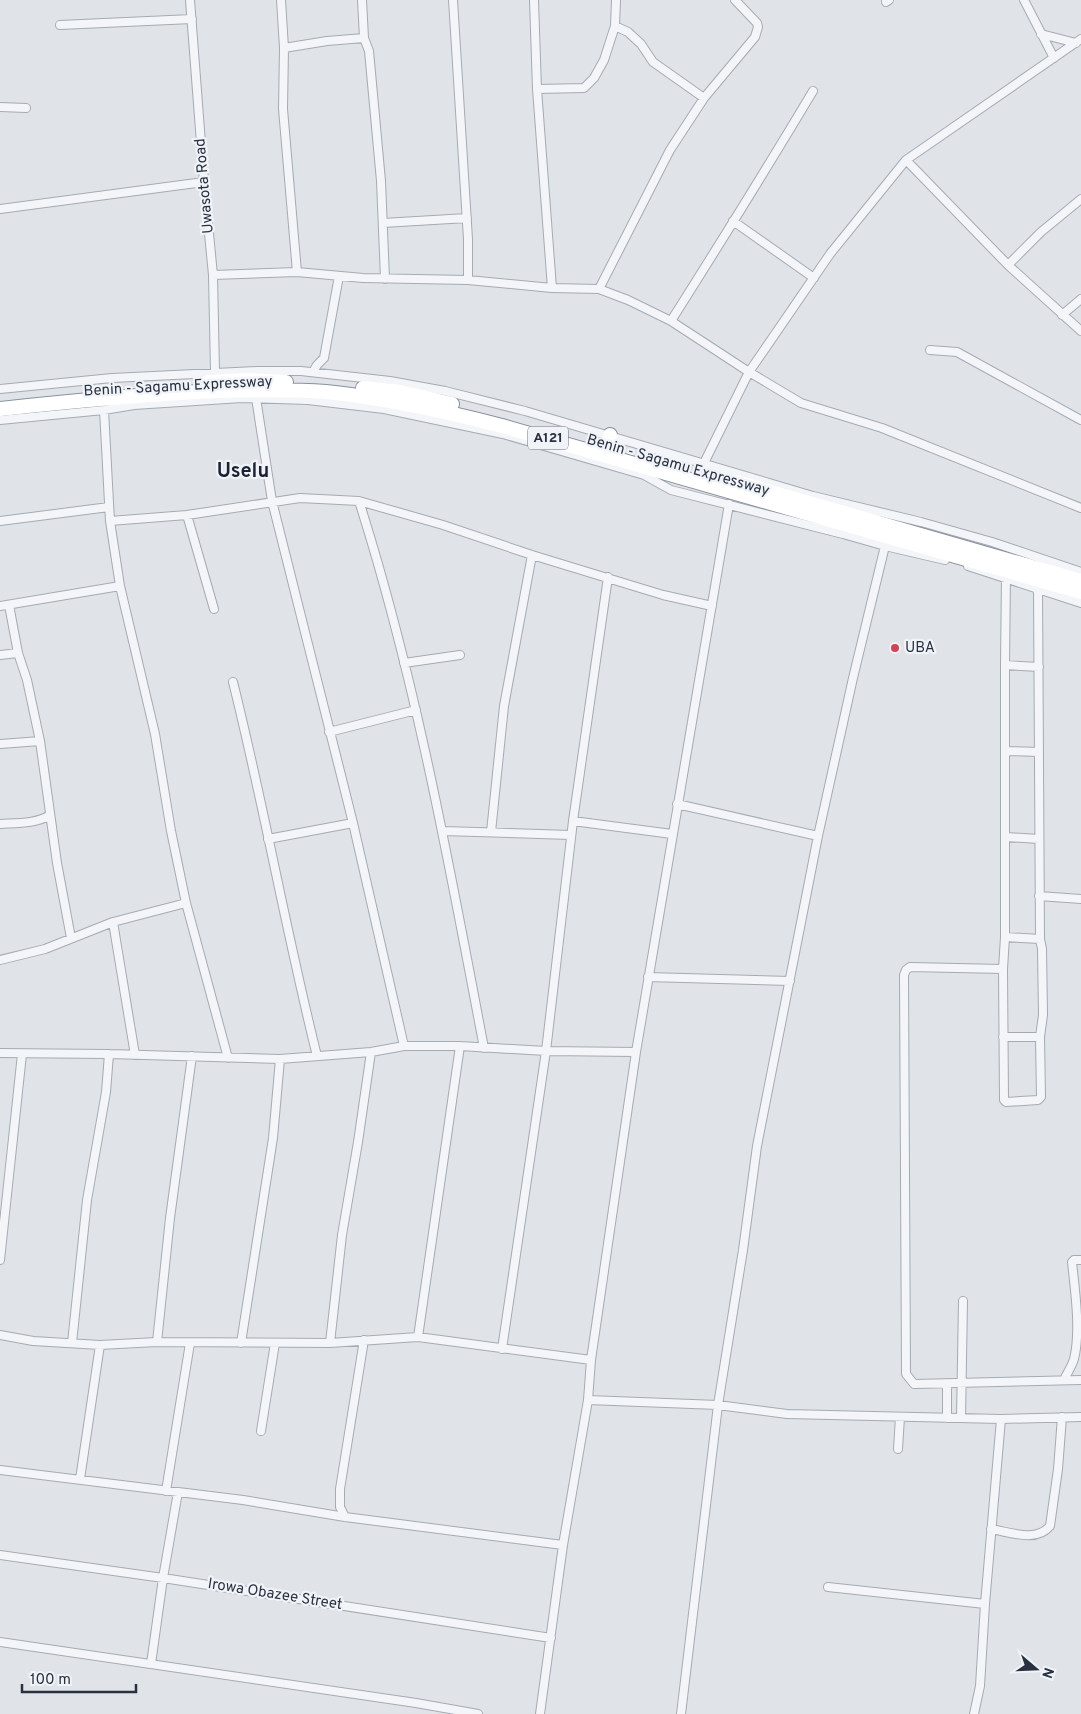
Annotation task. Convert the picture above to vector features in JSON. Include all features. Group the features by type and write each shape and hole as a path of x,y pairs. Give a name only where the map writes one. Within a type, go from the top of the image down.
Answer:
{"highway":[{"name":"Benin - Sagamu Expressway","path":"0,399 149,385 249,380 336,385 410,394 608,440 1081,581"},
{"name":"A121","path":"0,408 103,398 194,392 284,390 361,396 453,414 502,426 1038,585 1081,592"}],"street":[{"name":"Uwasota Road","path":"190,0 213,275 215,372"},
{"path":"281,0 284,48 283,109 297,272"},
{"path":"362,0 364,38 369,51 381,181 385,279"},
{"path":"453,0 467,218 468,280"},
{"path":"534,0 537,89 552,288"},
{"path":"537,89 584,88 594,78 604,60 615,26 616,0"},
{"path":"599,289 670,150 704,98 755,37 757,23 735,0"},
{"path":"1024,0 1054,58"},
{"path":"60,25 192,19"},
{"path":"615,26 628,32 641,44 653,62 704,98"},
{"path":"1041,34 1079,41"},
{"path":"284,48 327,41 364,38"},
{"path":"704,463 749,372 830,254 906,160 1079,41"},
{"path":"671,321 733,221 748,201 813,91"},
{"path":"0,107 26,108"},
{"path":"906,160 1008,265 1081,331"},
{"path":"0,208 204,182"},
{"path":"1008,265 1041,232 1081,199"},
{"path":"383,223 467,218"},
{"path":"733,221 814,278"},
{"path":"213,275 297,272 385,279 468,280 552,288 599,289 628,300 671,321 749,372 801,403 882,428 1081,508"},
{"path":"313,372 324,358 339,276"},
{"path":"1062,315 1081,299"},
{"path":"930,350 957,352 1081,420"},
{"path":"0,389 112,378 215,372 292,371 390,381 444,390 525,410 608,440 704,463 838,503 921,522 992,542 1081,572"},
{"path":"256,398 272,502 353,823 404,1046"},
{"path":"0,420 104,410 134,405 256,398 308,400 384,409 503,434 644,475 671,490 885,546 1006,575 1006,837 1003,969 1004,1100 1006,1102 1038,1100 1041,1097 1042,949 1039,896 1038,585 1081,602"},
{"path":"104,410 110,521 120,586 154,734 186,903 228,1058"},
{"path":"110,521 187,515 300,498 359,502 443,525 532,556 608,577 663,595 712,606"},
{"path":"359,502 371,538 416,710 443,831 484,1048"},
{"path":"540,1714 563,1544 588,1400 591,1360 636,1052 729,504"},
{"path":"0,521 109,507"},
{"path":"187,515 214,609"},
{"path":"681,1714 718,1404 744,1250 757,1146 818,836 885,546"},
{"path":"492,832 504,706 532,556"},
{"path":"502,1349 546,1051 573,821 608,577"},
{"path":"0,606 120,586"},
{"path":"9,605 18,652 27,680 40,741 50,815 71,938"},
{"path":"0,655 18,652"},
{"path":"404,663 460,655"},
{"path":"1005,666 1038,667"},
{"path":"233,682 253,763 268,839 317,1056"},
{"path":"330,732 416,710"},
{"path":"0,744 40,741"},
{"path":"1006,751 1039,752"},
{"path":"677,804 818,836"},
{"path":"0,824 35,821 50,815"},
{"path":"573,821 672,834"},
{"path":"268,839 353,823"},
{"path":"443,831 572,835"},
{"path":"1006,837 1039,838"},
{"path":"1039,896 1081,899"},
{"path":"0,960 45,950 113,922 186,903"},
{"path":"113,922 136,1055"},
{"path":"1005,937 1040,939"},
{"path":"1003,969 910,967 904,975 906,1374 914,1384 1081,1380"},
{"path":"648,977 790,981"},
{"path":"1003,1037 1040,1037"},
{"path":"0,1053 280,1059 371,1052 404,1046 636,1052"},
{"path":"418,1337 460,1046"},
{"path":"330,1343 342,1235 371,1052"},
{"path":"0,1260 2,1209 22,1054"},
{"path":"72,1343 87,1200 106,1092 109,1054"},
{"path":"157,1342 170,1218 192,1056"},
{"path":"241,1343 273,1138 280,1059"},
{"path":"1064,1380 1074,1360 1078,1340 1072,1262 1074,1260 1081,1260"},
{"path":"961,1418 963,1301"},
{"path":"0,1335 33,1341 100,1345 157,1342 330,1343 418,1337 591,1360"},
{"path":"341,1513 340,1489 344,1458 364,1340"},
{"path":"166,1492 190,1343"},
{"path":"261,1431 275,1343"},
{"path":"80,1479 100,1345"},
{"path":"947,1384 947,1418"},
{"path":"588,1400 718,1404 787,1414 1001,1419 1081,1417"},
{"path":"898,1449 900,1417"},
{"path":"992,1528 1032,1536 1045,1532 1050,1526 1058,1469 1062,1417"},
{"path":"974,1714 980,1686 1001,1419"},
{"path":"0,1470 243,1500 563,1544"},
{"path":"151,1664 162,1578 178,1492"},
{"name":"Irowa Obazee Street","path":"0,1555 550,1638"},
{"path":"828,1587 985,1604"},
{"path":"0,1642 416,1703 478,1714"}],"place":[{"name":"UBA","path":"895,648"}],"district":[{"name":"Uselu","path":"243,472"}]}
